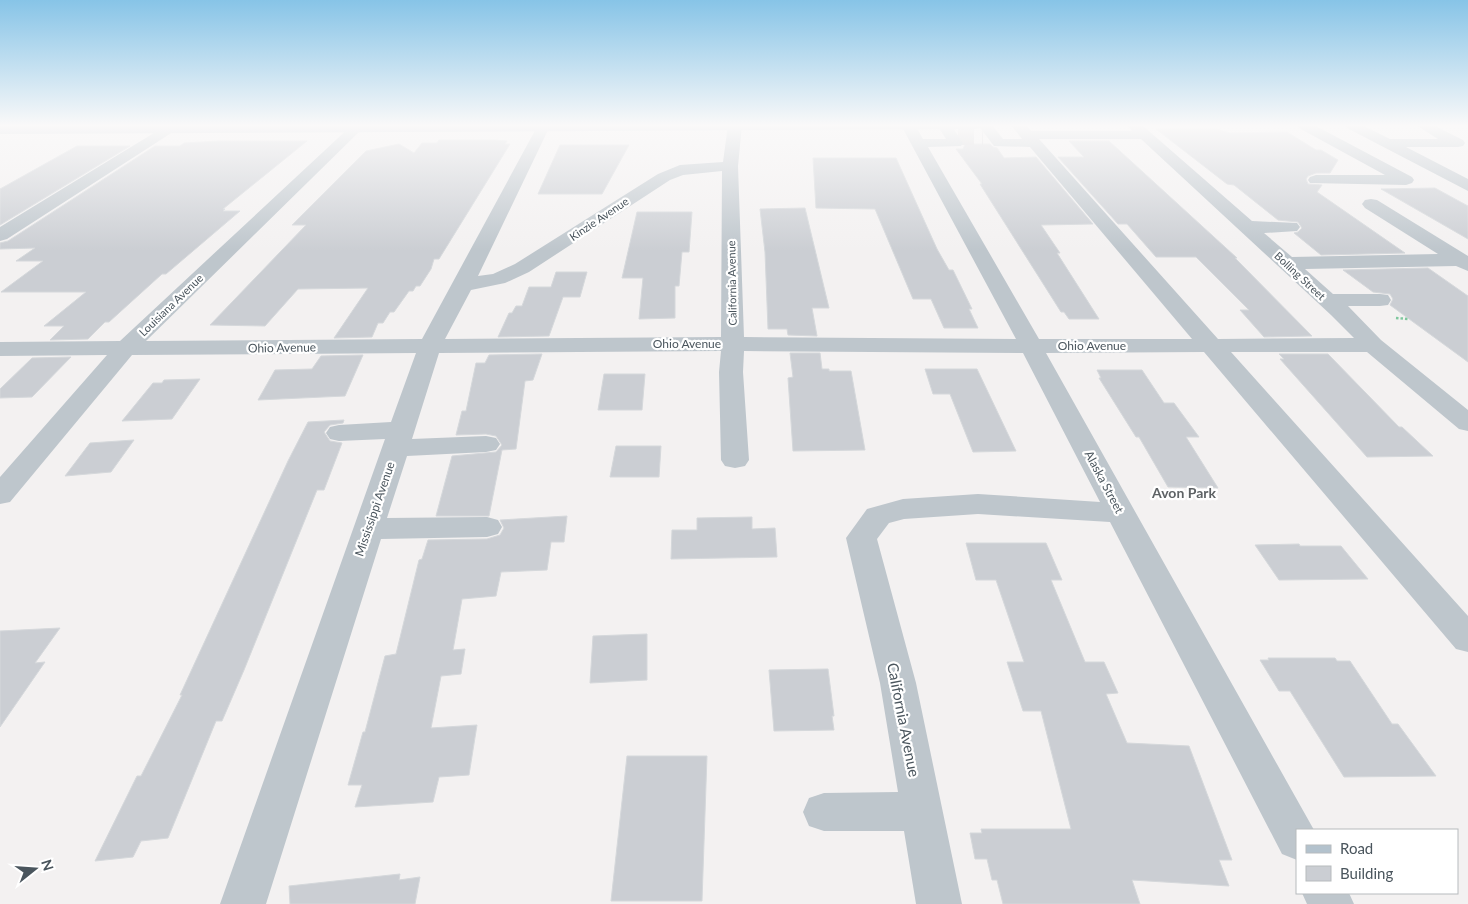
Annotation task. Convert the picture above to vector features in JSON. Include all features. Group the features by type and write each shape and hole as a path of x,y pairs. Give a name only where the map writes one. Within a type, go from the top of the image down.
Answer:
{"street":[{"path":"0,235 109,167"},
{"name":"Louisiana Avenue","path":"0,495 124,350 315,167"},
{"name":"Mississippi Avenue","path":"243,904 430,346 463,286 522,167"},
{"name":"Kinzie Avenue","path":"463,286 470,283 498,279 522,268 664,177 680,170 715,167"},
{"name":"California Avenue","path":"730,167 733,344 731,372 735,460"},
{"name":"Alaska Street","path":"932,167 1031,346 1296,838"},
{"path":"1055,167 1468,639"},
{"name":"Bolling Street","path":"1181,167 1373,344 1468,424"},
{"path":"1316,180 1406,180 1382,167"},
{"path":"1437,167 1467,185"},
{"path":"1396,175 1460,170 1462,168 1460,167"},
{"path":"1371,204 1464,263"},
{"path":"1252,232 1296,232"},
{"path":"1287,263 1464,263"},
{"path":"1332,305 1387,304"},
{"name":"Ohio Avenue","path":"0,349 124,350 733,344 1031,346 1373,344"},
{"path":"339,433 398,439 486,444"},
{"name":"California Avenue","path":"939,904 898,683 861,538 878,516 903,509 978,504 1121,513"},
{"path":"369,529 487,528"},
{"path":"824,812 922,811"}],"building":[{"path":"39,167 95,167 0,225 0,189"},
{"path":"122,167 275,167 223,209 225,209 223,211 240,211 166,274 162,274 109,322 105,322 88,339 50,340 64,326 44,326 86,292 1,292 43,261 16,261 35,248 0,249 0,243 8,241"},
{"path":"350,167 496,167 439,259 434,259 431,269 420,286 416,286 413,291 409,291 394,312 390,312 383,323 378,323 372,337 334,338 368,288 298,289 265,326 210,325 306,225 292,225"},
{"path":"550,167 617,167 602,194 538,194"},
{"path":"814,167 900,167 937,249 949,270 953,270 972,309 969,309 978,328 944,328 931,299 913,299 875,209 816,208"},
{"path":"970,167 1045,167 1093,224 1041,225 1099,319 1069,319 1064,312 1061,312 980,184 982,184"},
{"path":"1067,167 1138,167 1237,258 1235,258 1312,336 1264,337 1240,310 1249,310 1196,257 1156,257 1127,224 1118,224"},
{"path":"1205,167 1334,167 1330,173 1316,173 1308,176 1306,179 1308,184 1322,185 1317,192 1405,253 1321,255 1294,233 1302,228 1298,222 1278,220 1234,185 1227,184"},
{"path":"1435,188 1468,206 1468,239 1381,189"},
{"path":"805,208 829,308 812,308 817,336 788,335 787,329 768,329 765,252 760,209"},
{"path":"637,212 692,212 689,252 682,252 679,286 675,286 675,318 639,319 643,278 622,278"},
{"path":"1428,268 1468,296 1468,362 1390,305 1393,299 1390,294 1373,292 1343,270"},
{"path":"556,272 587,272 580,297 563,297 549,336 498,337 509,313 512,313 516,306 522,306 529,287 551,287"},
{"path":"790,353 820,353 822,369 829,369 829,371 851,371 865,450 793,451 788,378 793,377"},
{"path":"542,354 533,380 525,381 516,449 502,450 489,516 436,516 452,456 496,452 502,445 496,436 486,434 456,435 462,411 466,411 476,363 485,363 489,355"},
{"path":"1279,354 1328,354 1399,427 1402,427 1433,456 1367,457 1280,359 1284,359"},
{"path":"363,355 345,396 258,400 275,370 312,369 321,356"},
{"path":"71,357 32,397 0,398 0,389 32,358"},
{"path":"925,369 977,369 1016,451 973,452 950,394 933,394"},
{"path":"1097,370 1142,370 1164,403 1174,403 1199,437 1186,437 1218,488 1168,487 1139,437 1136,437 1099,378 1101,378"},
{"path":"604,374 645,374 642,410 598,410"},
{"path":"200,379 172,419 122,421 153,383 162,383 164,380"},
{"path":"344,420 343,423 330,425 324,432 330,441 342,443 324,490 317,490 244,670 222,721 216,721 168,838 141,841 133,857 95,861 137,776 141,776 182,695 180,695 288,461 308,422"},
{"path":"134,440 111,472 65,476 90,443"},
{"path":"616,446 661,446 659,477 610,477"},
{"path":"567,516 564,542 551,542 547,570 501,572 496,596 462,599 453,650 465,649 461,674 441,676 431,728 477,725 469,775 439,777 433,802 355,807 362,785 348,785 363,732 365,732 385,656 396,654 419,560 422,559 428,540 487,539 500,535 504,528 500,520"},
{"path":"752,517 752,529 775,528 777,557 671,559 672,530 697,530 697,518"},
{"path":"966,543 1046,543 1062,580 1051,580 1085,662 1104,662 1118,693 1106,694 1127,743 1189,746 1232,860 1219,860 1229,886 1132,880 1140,904 1003,904 997,880 992,880 987,859 975,859 970,833 982,833 981,829 1071,829 1041,711 1023,711 1007,662 1024,662 996,580 976,580"},
{"path":"1299,544 1300,546 1341,546 1368,579 1279,580 1255,545"},
{"path":"60,628 35,663 45,662 0,727 0,631"},
{"path":"647,634 647,680 590,683 593,636"},
{"path":"1268,658 1335,658 1337,661 1350,661 1392,724 1398,724 1436,776 1344,777 1290,691 1279,691 1260,660 1269,660"},
{"path":"828,669 834,730 774,731 769,670"},
{"path":"627,756 707,756 702,901 611,901"},
{"path":"400,874 399,880 420,877 415,904 290,904 289,886"}],"district":[{"name":"Avon Park","path":"1184,493"}]}
